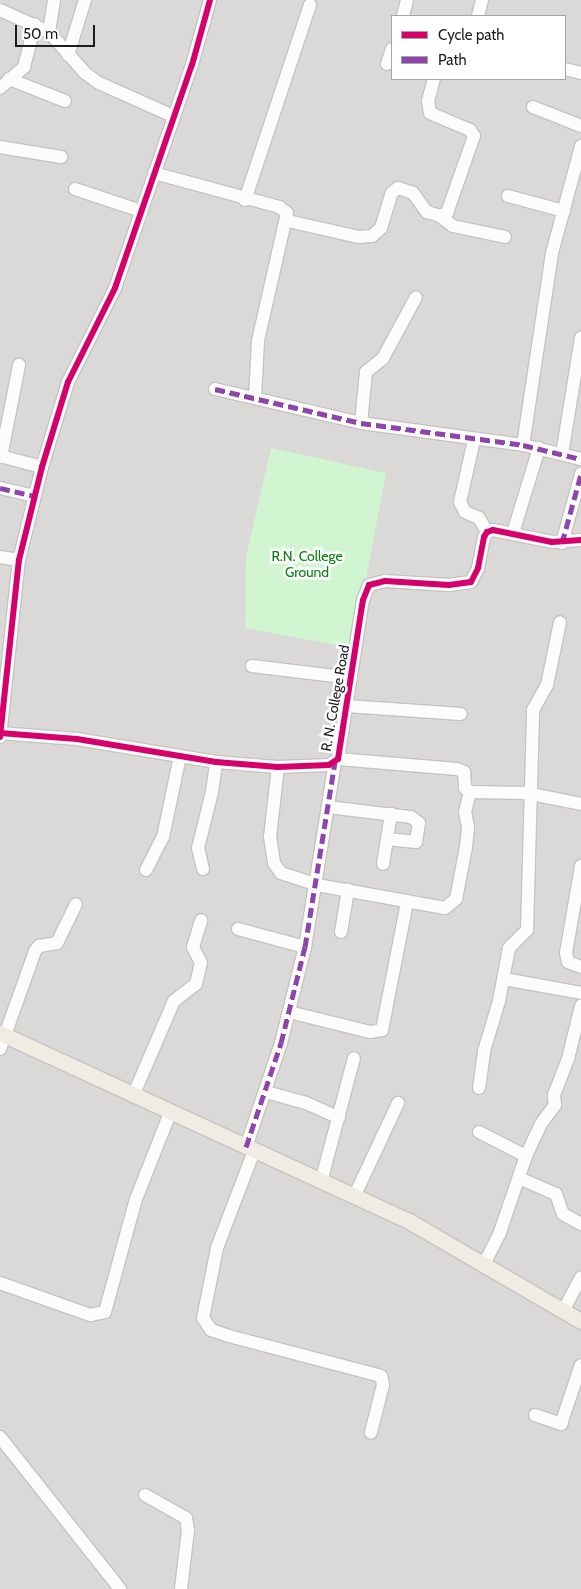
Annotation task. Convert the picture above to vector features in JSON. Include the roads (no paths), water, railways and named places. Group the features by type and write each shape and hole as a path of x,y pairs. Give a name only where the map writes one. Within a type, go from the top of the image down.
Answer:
{"main road":[{"path":"2,1039 133,1096 408,1221 581,1321"}],"street":[{"path":"49,32 54,0"},
{"path":"68,55 85,0"},
{"path":"0,734 19,560 42,467 68,382 115,288 210,0"},
{"path":"403,15 407,0"},
{"path":"478,15 482,0"},
{"path":"245,200 310,5"},
{"path":"3,7 49,32 68,55 99,83 173,116"},
{"path":"4,83 24,67 36,24"},
{"path":"387,64 391,52"},
{"path":"566,69 581,73"},
{"path":"434,80 428,101 430,112 470,130 474,136 449,208 440,216"},
{"path":"4,83 65,100"},
{"path":"533,107 581,126"},
{"path":"523,445 551,260 564,211 576,187 581,146"},
{"path":"0,147 61,158"},
{"path":"154,173 245,200 284,209 288,221 258,341 255,398"},
{"path":"288,221 359,237 372,236 381,228 392,193 398,188 410,190 423,209 440,216 453,226 505,238"},
{"path":"75,189 141,211"},
{"path":"508,196 564,211"},
{"path":"361,423 366,372 383,358 416,297"},
{"path":"562,454 581,338"},
{"path":"19,365 1,456 42,467"},
{"path":"215,389 361,423 474,440 523,445 581,459"},
{"path":"474,440 460,502 465,512 479,518 487,532 513,534 562,543 581,540"},
{"path":"513,534 539,448"},
{"path":"562,543 581,474"},
{"path":"0,488 34,496"},
{"name":"R. N. College Road","path":"0,734 78,739 216,762 278,767 320,767 337,760 352,678 363,600 369,585 386,581 449,585 471,582 476,576 487,532"},
{"path":"0,557 19,560"},
{"path":"479,1088 484,1051 512,942 528,930 533,710 547,685 560,622"},
{"path":"252,666 352,678"},
{"path":"347,706 461,714"},
{"path":"146,870 163,837 180,756"},
{"path":"370,1432 383,1385 381,1376 210,1330 202,1318 217,1248 250,1149 289,1012 305,947 337,760 457,769 464,772 465,788 470,792 532,794 581,804"},
{"path":"203,870 198,848 212,792 216,762"},
{"path":"278,767 270,822 276,869 286,876 317,885 445,908 454,904 466,847 468,827 465,812 470,792"},
{"path":"328,807 391,814 416,819 421,829 416,842 387,839"},
{"path":"383,864 391,814"},
{"path":"581,866 566,953 568,962 581,967"},
{"path":"341,932 348,890"},
{"path":"289,1012 370,1032 382,1030 407,902"},
{"path":"2,1039 36,951 39,946 57,943 76,904"},
{"path":"133,1096 174,1001 196,984 201,962 193,947 201,920"},
{"path":"238,929 305,947"},
{"path":"504,979 581,994"},
{"path":"484,1264 500,1232 526,1156 555,1105 554,1095 568,1059 581,1006"},
{"path":"321,1182 354,1058"},
{"path":"266,1092 294,1099 339,1118"},
{"path":"354,1198 398,1103"},
{"path":"0,1283 90,1315 105,1312 136,1199 170,1113"},
{"path":"479,1132 526,1156"},
{"path":"519,1178 556,1194 563,1214 581,1224"},
{"path":"563,1311 581,1277"},
{"path":"534,1414 561,1424 581,1365"},
{"path":"0,1437 121,1589"},
{"path":"145,1495 186,1518 188,1530 181,1589"}],"park label":[{"name":"R.N. College Ground","path":"307,564"}]}
